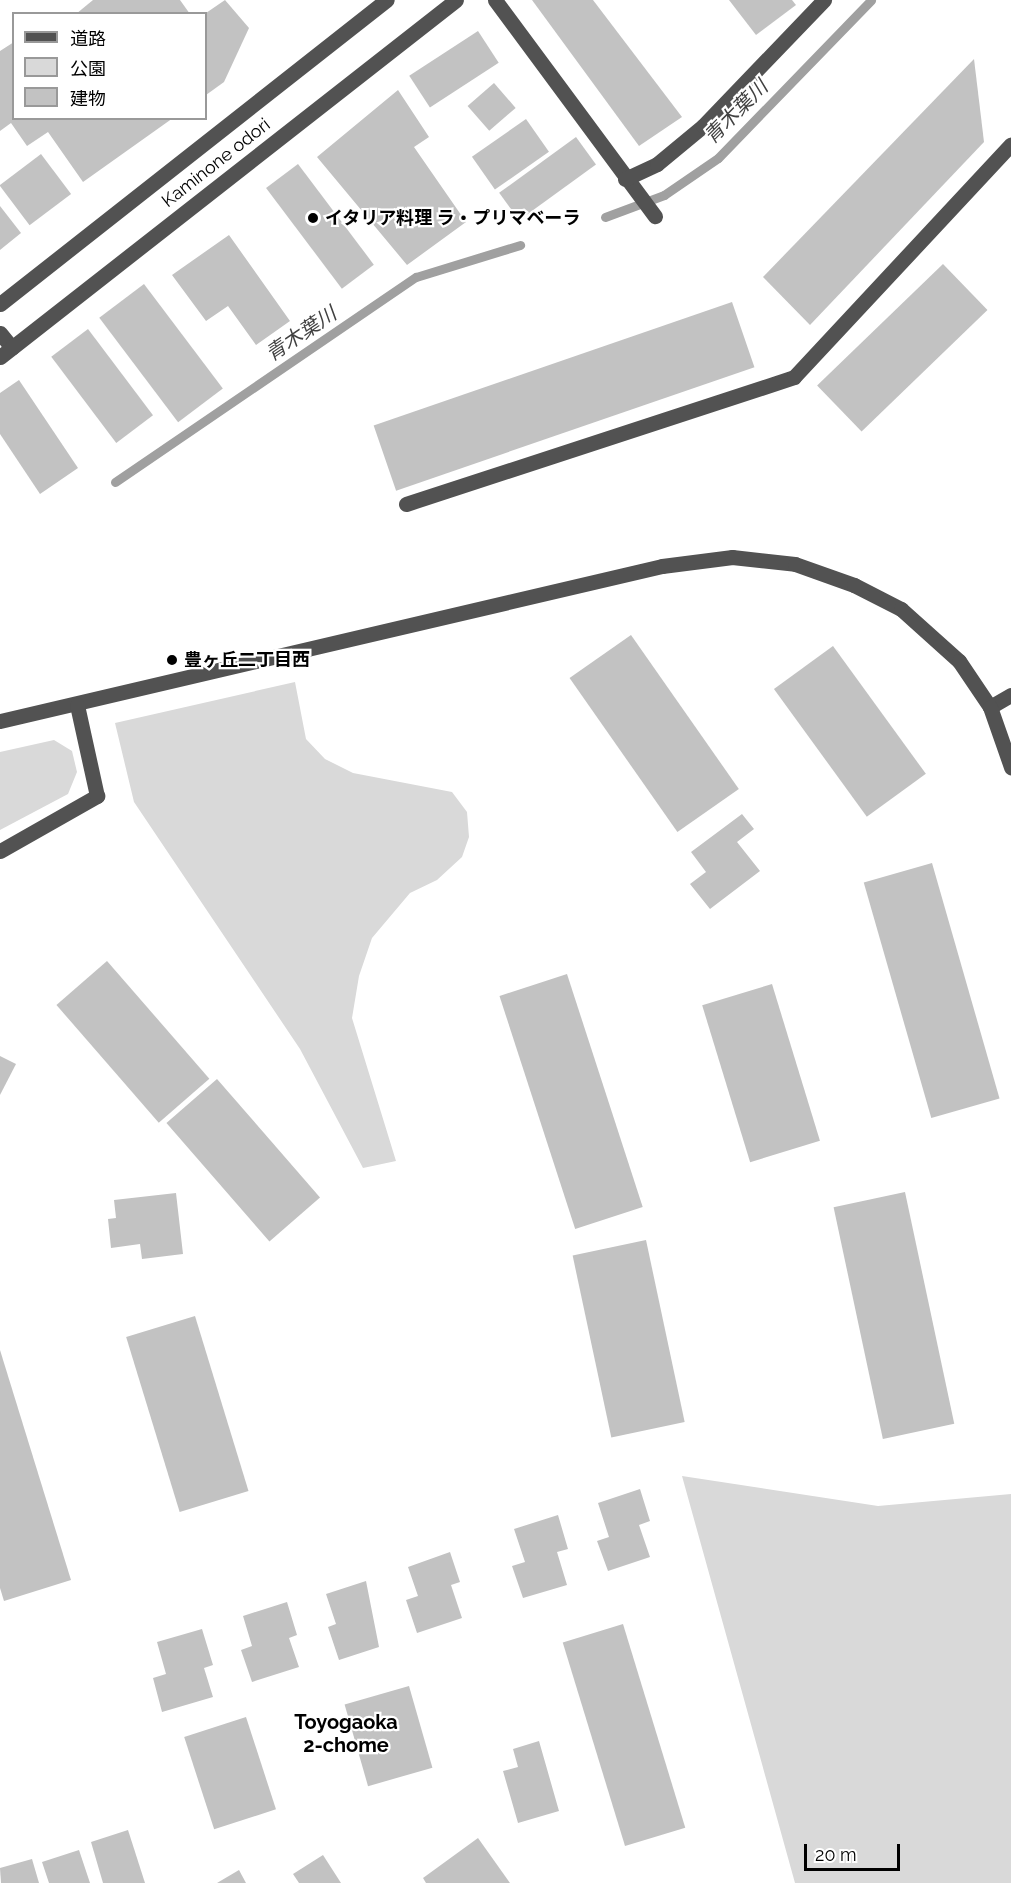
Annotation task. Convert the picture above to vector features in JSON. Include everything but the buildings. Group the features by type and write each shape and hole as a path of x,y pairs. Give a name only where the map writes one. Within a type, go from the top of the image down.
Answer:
{"street":[{"name":"Kaminone odori","path":"0,304 387,0"},
{"name":"Kaminone odori","path":"6,352 456,0"},
{"path":"495,0 629,184 655,216"},
{"path":"629,184 703,126 825,0"},
{"path":"406,504 794,377 1011,144"},
{"path":"0,333 6,352"},
{"path":"0,721 662,566 732,557 795,564 854,585 901,609 959,661 990,707 1011,767"},
{"path":"990,707 1011,695"},
{"path":"0,851 97,796 76,705"}],"green space":[{"path":"295,682 306,739 325,759 353,773 452,792 467,812 469,837 462,857 437,880 410,893 372,938 359,976 352,1018 396,1161 363,1168 300,1049 134,802 115,723"},
{"path":"54,740 72,751 77,772 68,794 0,830 0,752"},
{"path":"682,1476 878,1506 1011,1494 1011,1883 795,1883"}],"waterway":[{"name":"青木葉川","path":"605,217 664,195 718,158 871,0"},
{"name":"青木葉川","path":"115,482 416,277 520,245"}],"place":[{"name":"イタリア料理 ラ・プリマベーラ","path":"313,218"},
{"name":"豊ヶ丘二丁目西","path":"172,660"}],"district":[{"name":"Toyogaoka 2-chome","path":"346,1734"}]}
